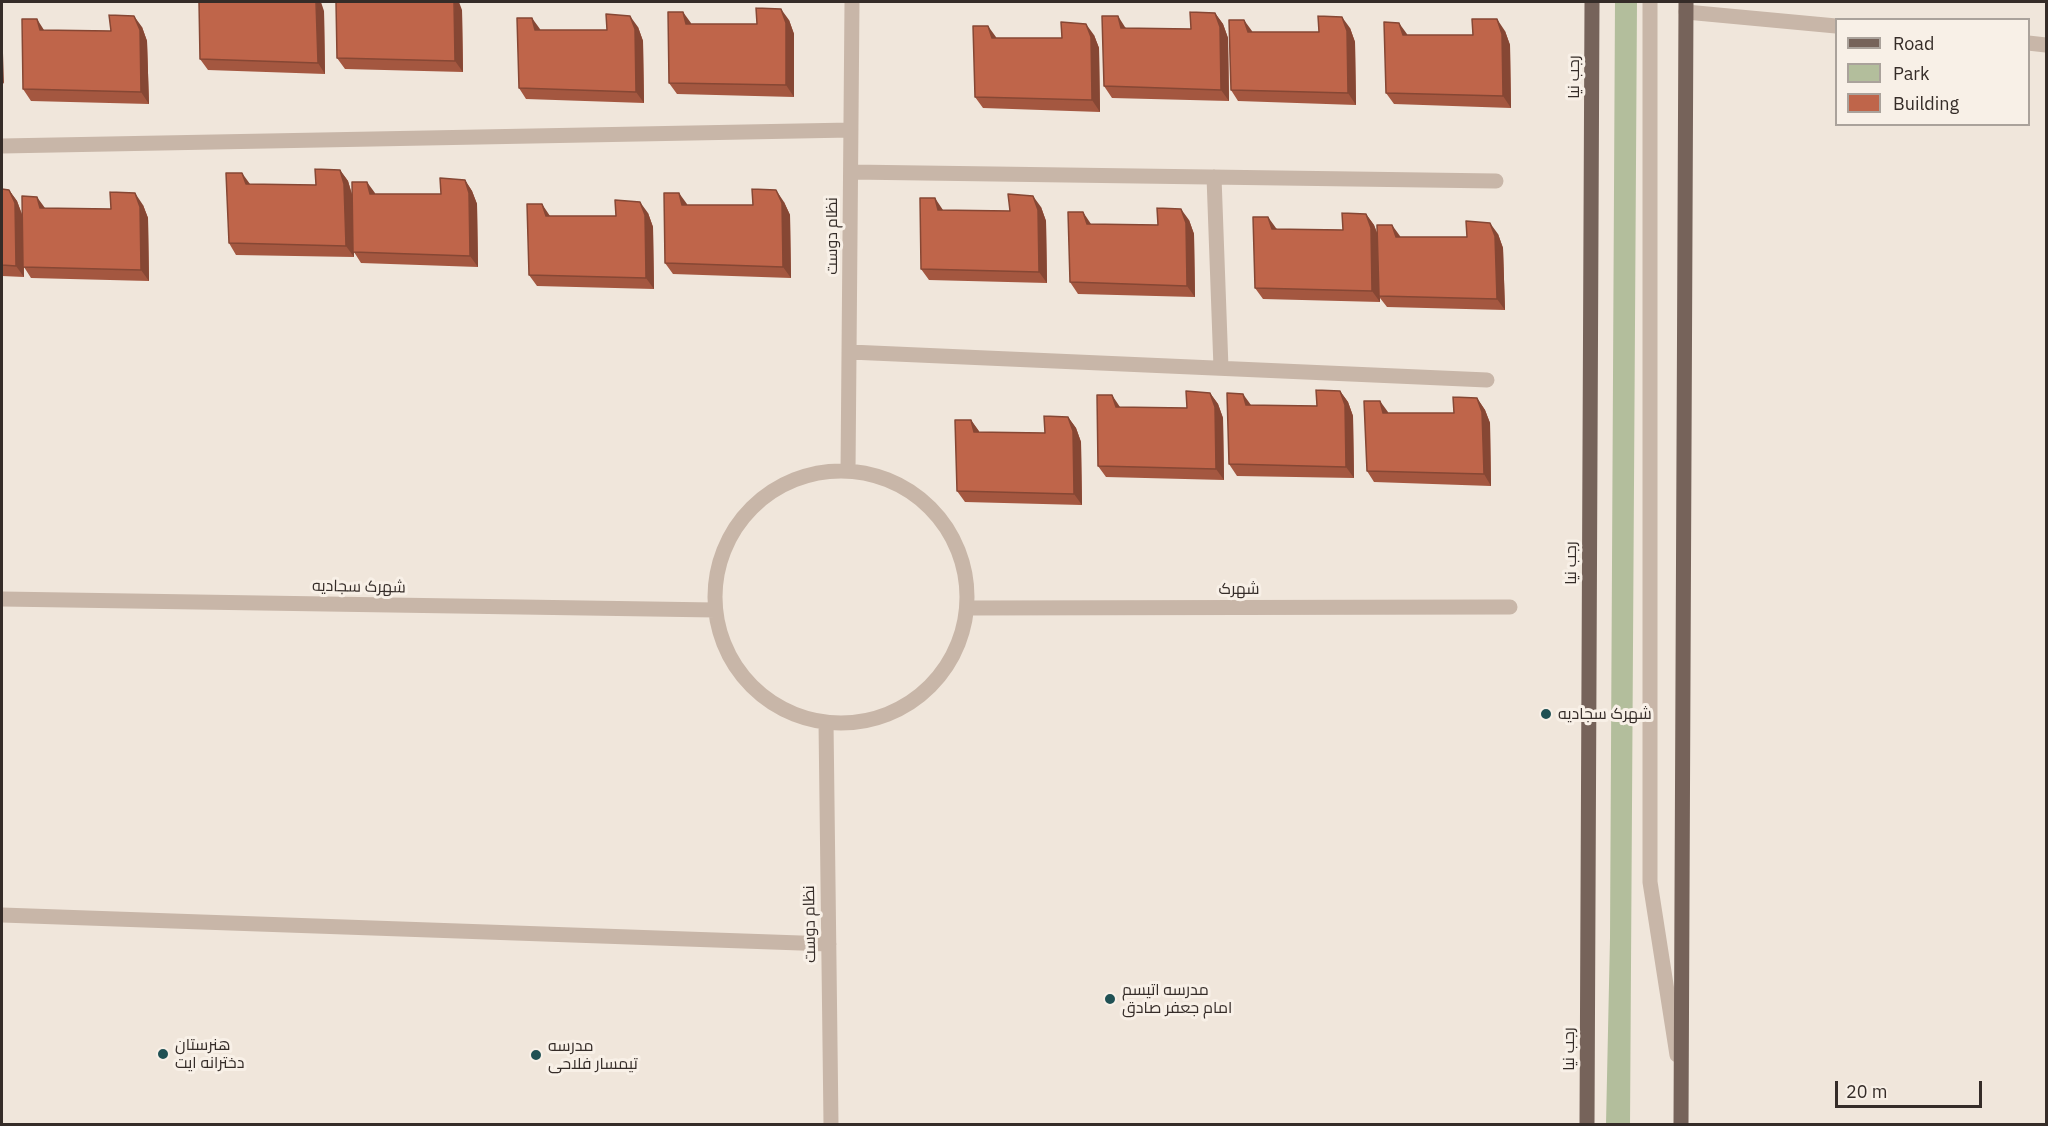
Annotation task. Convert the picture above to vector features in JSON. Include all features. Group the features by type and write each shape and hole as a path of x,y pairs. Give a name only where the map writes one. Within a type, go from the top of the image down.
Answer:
{"main road":[{"name":"رجب نیا","path":"1587,1125 1592,2"},
{"path":"1681,1125 1686,7"}],"street":[{"name":"نظام دوست","path":"848,471 852,2"},
{"path":"1650,2 1650,882 1682,1083"},
{"path":"1686,7 1835,26"},
{"path":"2030,43 2046,45"},
{"path":"2,146 851,130"},
{"path":"851,172 1496,180"},
{"path":"1214,177 1221,368"},
{"path":"850,352 1487,380"},
{"path":"848,471 888,479 923,501 943,523 950,531 965,568 968,608 957,648 936,681 904,707 866,721 826,722 787,711 753,688 728,653 715,610 718,566 735,527 766,495 805,476 848,471"},
{"name":"شهرک سجادیه","path":"2,599 715,610"},
{"name":"شهرک","path":"968,608 1510,607"},
{"name":"نظام دوست","path":"826,722 831,1125"},
{"path":"2,915 829,945"}],"green space":[{"path":"1615,2 1637,2 1630,1124 1606,1124 1610,938"}],"building":[{"path":"199,2 316,2 318,63 200,59"},
{"path":"336,2 454,2 455,61 337,58"},
{"path":"756,8 781,9 786,23 786,85 669,83 668,12 683,12 686,24 757,24"},
{"path":"1190,12 1215,13 1220,27 1221,90 1104,86 1102,16 1118,16 1121,28 1191,29"},
{"path":"606,14 630,16 635,29 636,92 519,88 517,18 532,18 535,30 607,30"},
{"path":"109,15 134,16 140,30 141,92 23,89 22,19 37,19 40,30 111,31"},
{"path":"1318,16 1342,17 1347,31 1348,93 1231,90 1229,20 1244,20 1248,32 1319,32"},
{"path":"1472,19 1497,19 1502,34 1503,96 1386,93 1384,22 1399,23 1403,35 1473,35"},
{"path":"1061,22 1086,24 1091,37 1092,100 975,97 973,26 988,26 992,38 1062,38"},
{"path":"315,169 340,170 344,184 346,246 229,243 226,173 242,173 246,184 316,185"},
{"path":"440,178 465,180 469,193 470,256 353,252 352,182 367,182 370,194 441,194"},
{"path":"2,189 9,190 15,203 16,266 2,265"},
{"path":"752,189 776,190 782,203 783,267 665,263 664,193 679,193 682,205 753,205"},
{"path":"110,192 135,193 140,207 141,270 23,267 22,196 37,197 40,208 111,209"},
{"path":"1008,194 1033,196 1038,210 1039,272 921,269 920,198 935,198 938,210 1010,211"},
{"path":"615,200 640,202 645,215 646,278 529,275 527,204 542,204 546,216 616,216"},
{"path":"1157,208 1181,209 1186,223 1187,286 1070,282 1068,212 1083,212 1087,224 1158,225"},
{"path":"1342,213 1366,214 1371,228 1372,291 1255,288 1253,217 1268,217 1272,229 1343,230"},
{"path":"1466,221 1490,223 1495,236 1497,299 1379,296 1377,225 1392,225 1396,237 1467,237"},
{"path":"1316,390 1340,391 1345,405 1346,467 1229,464 1227,393 1243,394 1246,405 1317,406"},
{"path":"1186,391 1210,393 1215,407 1216,469 1098,466 1097,395 1112,395 1116,407 1187,408"},
{"path":"1453,397 1477,398 1482,412 1484,474 1367,471 1364,401 1380,401 1383,413 1454,413"},
{"path":"1044,416 1068,417 1073,431 1074,494 957,491 955,420 971,420 974,432 1045,433"}],"place":[{"name":"شهرک سجادیه","path":"1546,714"},
{"name":"مدرسه اتیسم امام جعفر صادق","path":"1110,999"},
{"name":"هنرستان دخترانه ایت","path":"163,1054"},
{"name":"مدرسه تیمسار فلاحی","path":"536,1055"}]}
